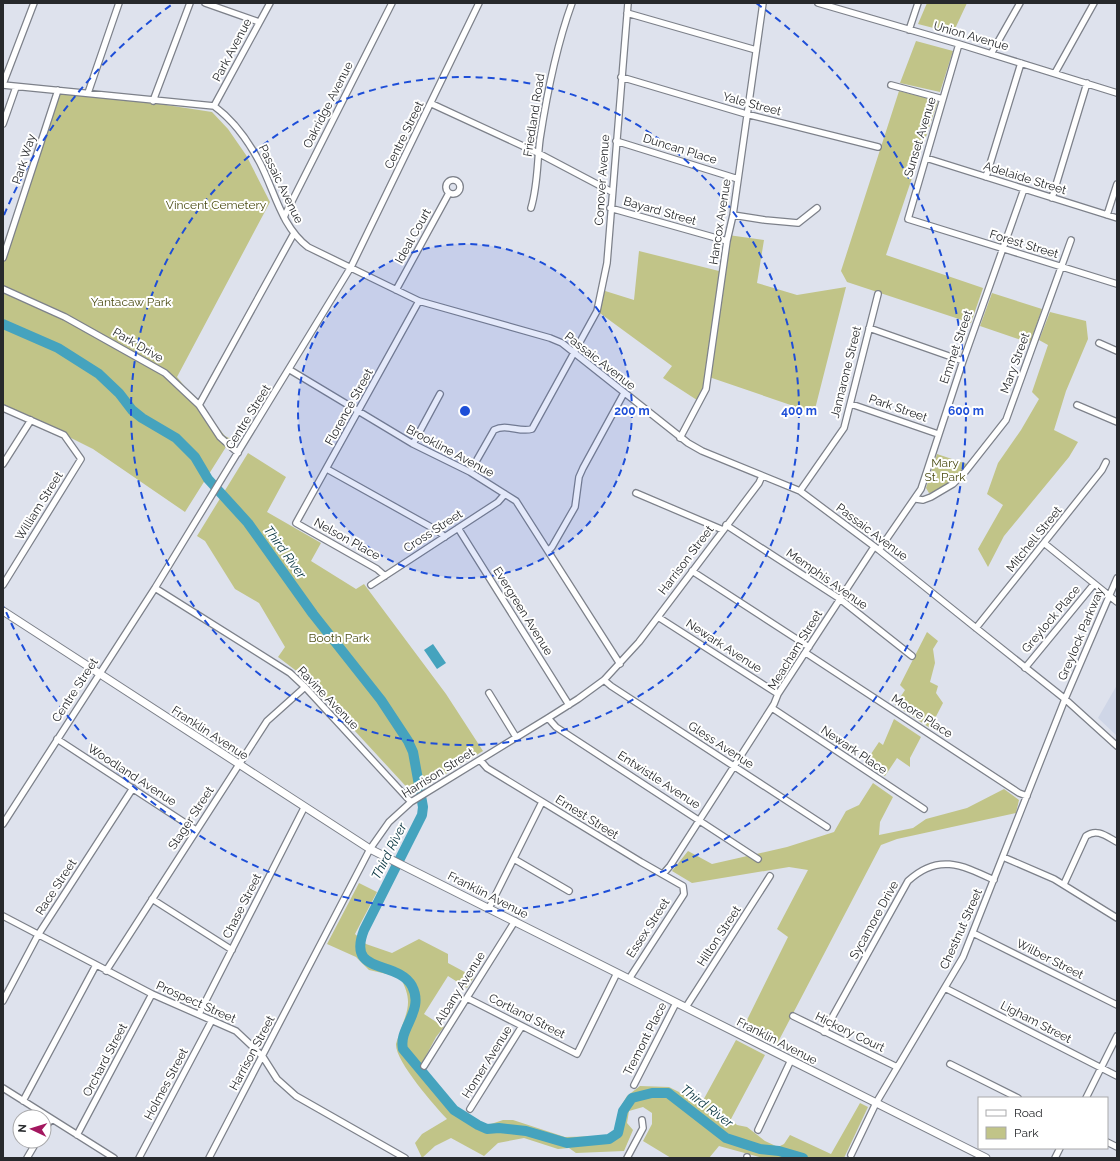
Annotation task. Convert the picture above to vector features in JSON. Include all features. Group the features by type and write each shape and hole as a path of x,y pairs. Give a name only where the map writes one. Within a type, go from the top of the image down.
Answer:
{"main road":[{"name":"Franklin Avenue","path":"4,613 304,808 370,848 986,1158"}],"street":[{"path":"34,3 3,84 153,101 214,106"},
{"path":"88,93 119,3"},
{"path":"153,101 190,3"},
{"path":"205,3 259,22"},
{"name":"Park Avenue","path":"214,106 270,3"},
{"name":"Oakridge Avenue","path":"284,218 392,3"},
{"name":"Centre Street","path":"3,824 155,588 290,370 351,268 432,104 479,3"},
{"name":"Friedland Road","path":"531,208 537,181 538,154 547,90 572,3"},
{"name":"Conover Avenue","path":"470,472 494,430 501,426 527,431 532,429 597,310 607,262 610,208 628,3"},
{"name":"Hancox Avenue","path":"680,438 700,402 709,377 727,242 733,215 746,114 763,3"},
{"name":"Union Avenue","path":"818,3 1117,92"},
{"path":"909,30 918,3"},
{"path":"991,54 1020,3"},
{"path":"1055,73 1094,3"},
{"path":"627,13 756,50"},
{"name":"Sunset Avenue","path":"926,225 908,219 908,215 959,44"},
{"path":"986,177 1021,63"},
{"name":"Yale Street","path":"621,77 746,114 878,147"},
{"path":"1052,198 1087,83"},
{"path":"891,85 943,99"},
{"path":"3,124 16,86"},
{"name":"Park Way","path":"3,258 58,90"},
{"path":"432,104 538,154 612,192"},
{"name":"Passaic Avenue","path":"214,106 248,143 260,164 284,218 294,235 308,247 419,301 550,338 562,343 680,438 702,451 800,491 877,548 1065,699 1117,746"},
{"name":"Duncan Place","path":"616,141 738,179"},
{"name":"Adelaide Street","path":"926,158 1117,218"},
{"path":"1107,215 1117,184"},
{"name":"Emmet Street","path":"877,548 916,499 923,483 963,361 1024,189"},
{"name":"Ideal Court","path":"396,290 450,193"},
{"name":"Bayard Street","path":"610,208 727,242"},
{"path":"733,215 765,220 798,222 817,208"},
{"name":"Forest Street","path":"926,225 1117,284"},
{"path":"199,405 294,235"},
{"name":"Mary Street","path":"916,499 921,501 927,499 953,484 965,472 1006,420 1070,240"},
{"name":"Park Drive","path":"3,289 65,317 164,373 199,405 220,437 238,453"},
{"name":"Jannarone Street","path":"800,491 844,428 878,294"},
{"name":"Florence Street","path":"296,523 419,301"},
{"path":"869,328 963,361"},
{"path":"1099,343 1117,351"},
{"name":"Brookline Avenue","path":"290,370 413,444 470,472 519,504 620,664"},
{"path":"548,551 552,547 573,511 581,472 624,393"},
{"path":"413,444 440,394"},
{"name":"Park Street","path":"851,404 938,434"},
{"path":"1077,405 1117,422"},
{"path":"3,408 31,420 3,464"},
{"name":"William Street","path":"3,585 81,460 64,435 31,420"},
{"name":"Mitchell Street","path":"976,628 1102,470 1106,462"},
{"path":"327,469 438,530 445,537"},
{"name":"Harrison Street","path":"209,1158 263,1057 370,848 389,822 412,802 569,705 604,680 620,664 658,617 759,483 762,476"},
{"name":"Memphis Avenue","path":"636,493 725,527 840,599 912,656"},
{"name":"Cross Street","path":"372,585 498,502 505,494"},
{"name":"Nelson Place","path":"296,523 377,569 385,576"},
{"name":"Evergreen Avenue","path":"458,528 569,705"},
{"path":"1044,544 1117,602"},
{"name":"Meacham Street","path":"663,874 670,866 772,708 778,694 840,599 877,548"},
{"path":"692,571 809,647"},
{"name":"Greylock Parkway","path":"1065,699 1117,578"},
{"name":"Greylock Place","path":"1025,668 1094,584"},
{"name":"Ravine Avenue","path":"155,588 290,673 305,687 412,802"},
{"name":"Newark Avenue","path":"658,617 778,694"},
{"name":"Moore Place","path":"806,652 1019,793 1027,796"},
{"name":"Gless Avenue","path":"604,680 826,827"},
{"name":"Stager Street","path":"106,971 267,721 305,687"},
{"path":"489,693 516,737"},
{"name":"Chestnut Street","path":"851,1155 876,1103 945,988 973,933 1065,699"},
{"name":"Newark Place","path":"772,708 924,809"},
{"name":"Entwistle Avenue","path":"548,718 556,727 699,819 758,859"},
{"name":"Woodland Avenue","path":"57,739 196,830"},
{"name":"Ernest Street","path":"480,760 486,768 684,886 685,889"},
{"name":"Race Street","path":"3,1001 38,935 133,788"},
{"path":"489,908 542,802"},
{"name":"Chase Street","path":"199,1014 304,808"},
{"path":"1064,884 1086,836 1094,832 1099,832 1117,842"},
{"path":"1003,857 1064,884 1117,918"},
{"path":"514,859 569,892"},
{"name":"Sycamore Drive","path":"824,1032 908,881 912,877 932,866 950,864 966,867 994,880"},
{"name":"Hilton Street","path":"686,1007 770,876"},
{"name":"Essex Street","path":"629,979 684,894 685,889"},
{"path":"152,899 232,950"},
{"path":"3,916 96,965 23,1101"},
{"name":"Albany Avenue","path":"424,1066 515,921"},
{"name":"Wilber Street","path":"973,933 1117,1005"},
{"name":"Prospect Street","path":"96,965 152,994 236,1032 263,1057 277,1079 296,1096 405,1158"},
{"name":"Cortland Street","path":"467,998 577,1054 617,973"},
{"name":"Ligham Street","path":"945,988 1117,1076"},
{"name":"Orchard Street","path":"77,1135 152,994"},
{"name":"Tremont Place","path":"634,1085 676,1002"},
{"name":"Hickory Court","path":"793,1016 897,1067"},
{"name":"Holmes Street","path":"139,1158 212,1020"},
{"name":"Homer Avenue","path":"470,1109 522,1026"},
{"path":"1087,1097 1117,1036"},
{"path":"758,1130 791,1060"},
{"path":"950,1064 1016,1097"},
{"path":"3,1088 35,1109"},
{"path":"52,1120 114,1158"},
{"path":"627,1158 643,1128 642,1120"},
{"path":"1108,1142 1117,1147"},
{"path":"27,1158 33,1149"},
{"path":"1055,1158 1060,1149"}],"shaded area":[{"path":"1117,685 1117,736 1098,718"}],"green space":[{"path":"927,3 967,3 953,33 918,24"},
{"path":"916,41 953,51 940,92 900,83"},
{"name":"Yantacaw Park","path":"58,91 88,93 212,112 228,129 246,155 270,202 177,377 225,436 231,439 185,512 93,449 3,404 3,258"},
{"path":"899,91 938,101 886,255 983,288 971,323 847,282 841,271"},
{"path":"728,235 764,240 757,283 797,295 846,287 814,413 709,377 700,402 663,378 672,366 597,311 602,290 634,300 639,251 723,272"},
{"path":"992,293 1042,309 1030,343 980,326"},
{"path":"1050,312 1086,321 1088,339 1066,391 1054,430 1078,442 1069,457 1004,536 988,567 978,549 1003,505 987,494 998,463 1021,430 1039,399 1032,392 1048,345 1039,340"},
{"name":"Booth Park","path":"248,453 286,477 267,512 321,543 311,561 356,589 364,584 446,694 483,751 413,794 307,679 278,657 285,647 259,603 235,589 205,541 197,536"},
{"name":"Mary St. Park","path":"937,454 967,464 955,478 940,490 929,493 926,488"},
{"path":"927,632 938,641 933,649 935,663 930,682 938,686 936,693 943,703 930,728 895,705 905,690 900,685"},
{"path":"894,719 921,737 910,758 910,767 897,758 885,776 865,763 879,742 883,745"},
{"path":"873,783 893,797 880,822 879,835 913,828 926,819 967,808 1004,789 1019,800 1016,813 897,839 881,845 777,1044 743,1028 788,937 777,929 808,870 789,867 692,883 672,871 688,851 712,864 787,847 834,832 846,811 859,805"},
{"path":"359,883 377,892 355,934 366,944 392,953 419,939 448,954 448,963 474,977 467,988 448,976 424,1014 444,1027 436,1037 419,1069 454,1110 478,1125 491,1124 503,1120 513,1120 565,1137 606,1136 615,1130 619,1120 620,1108 627,1096 640,1086 669,1087 689,1097 700,1106 736,1040 765,1055 731,1119 737,1125 747,1127 765,1141 778,1147 784,1144 790,1135 831,1154 860,1103 868,1107 844,1158 763,1158 719,1146 709,1158 671,1158 643,1141 652,1124 652,1113 643,1107 629,1111 627,1123 633,1130 624,1151 576,1153 569,1148 558,1149 524,1138 498,1143 484,1156 451,1138 435,1146 422,1158 415,1143 422,1134 447,1119 417,1083 397,1052 396,1044 406,1015 408,1003 408,997 404,985 400,977 369,970 356,957 327,944"}],"water":[{"path":"433,644 446,663 437,669 424,650"}],"waterway":[{"name":"Third River","path":"3,324 58,348 99,374 119,393 132,410 142,418 176,438 195,457 208,479 248,523 313,614 381,700 408,741 413,752 423,807 422,815 364,930 360,945 362,954 367,961 396,972 405,978 412,986 415,995 414,1011 404,1034 402,1041 403,1049 454,1110 487,1129 499,1128 526,1131 567,1143 609,1139 618,1133 623,1111 632,1098 652,1093 668,1093 726,1138 760,1149 779,1151 803,1158"}],"park label":[{"name":"Vincent Cemetery","path":"216,205"}]}
